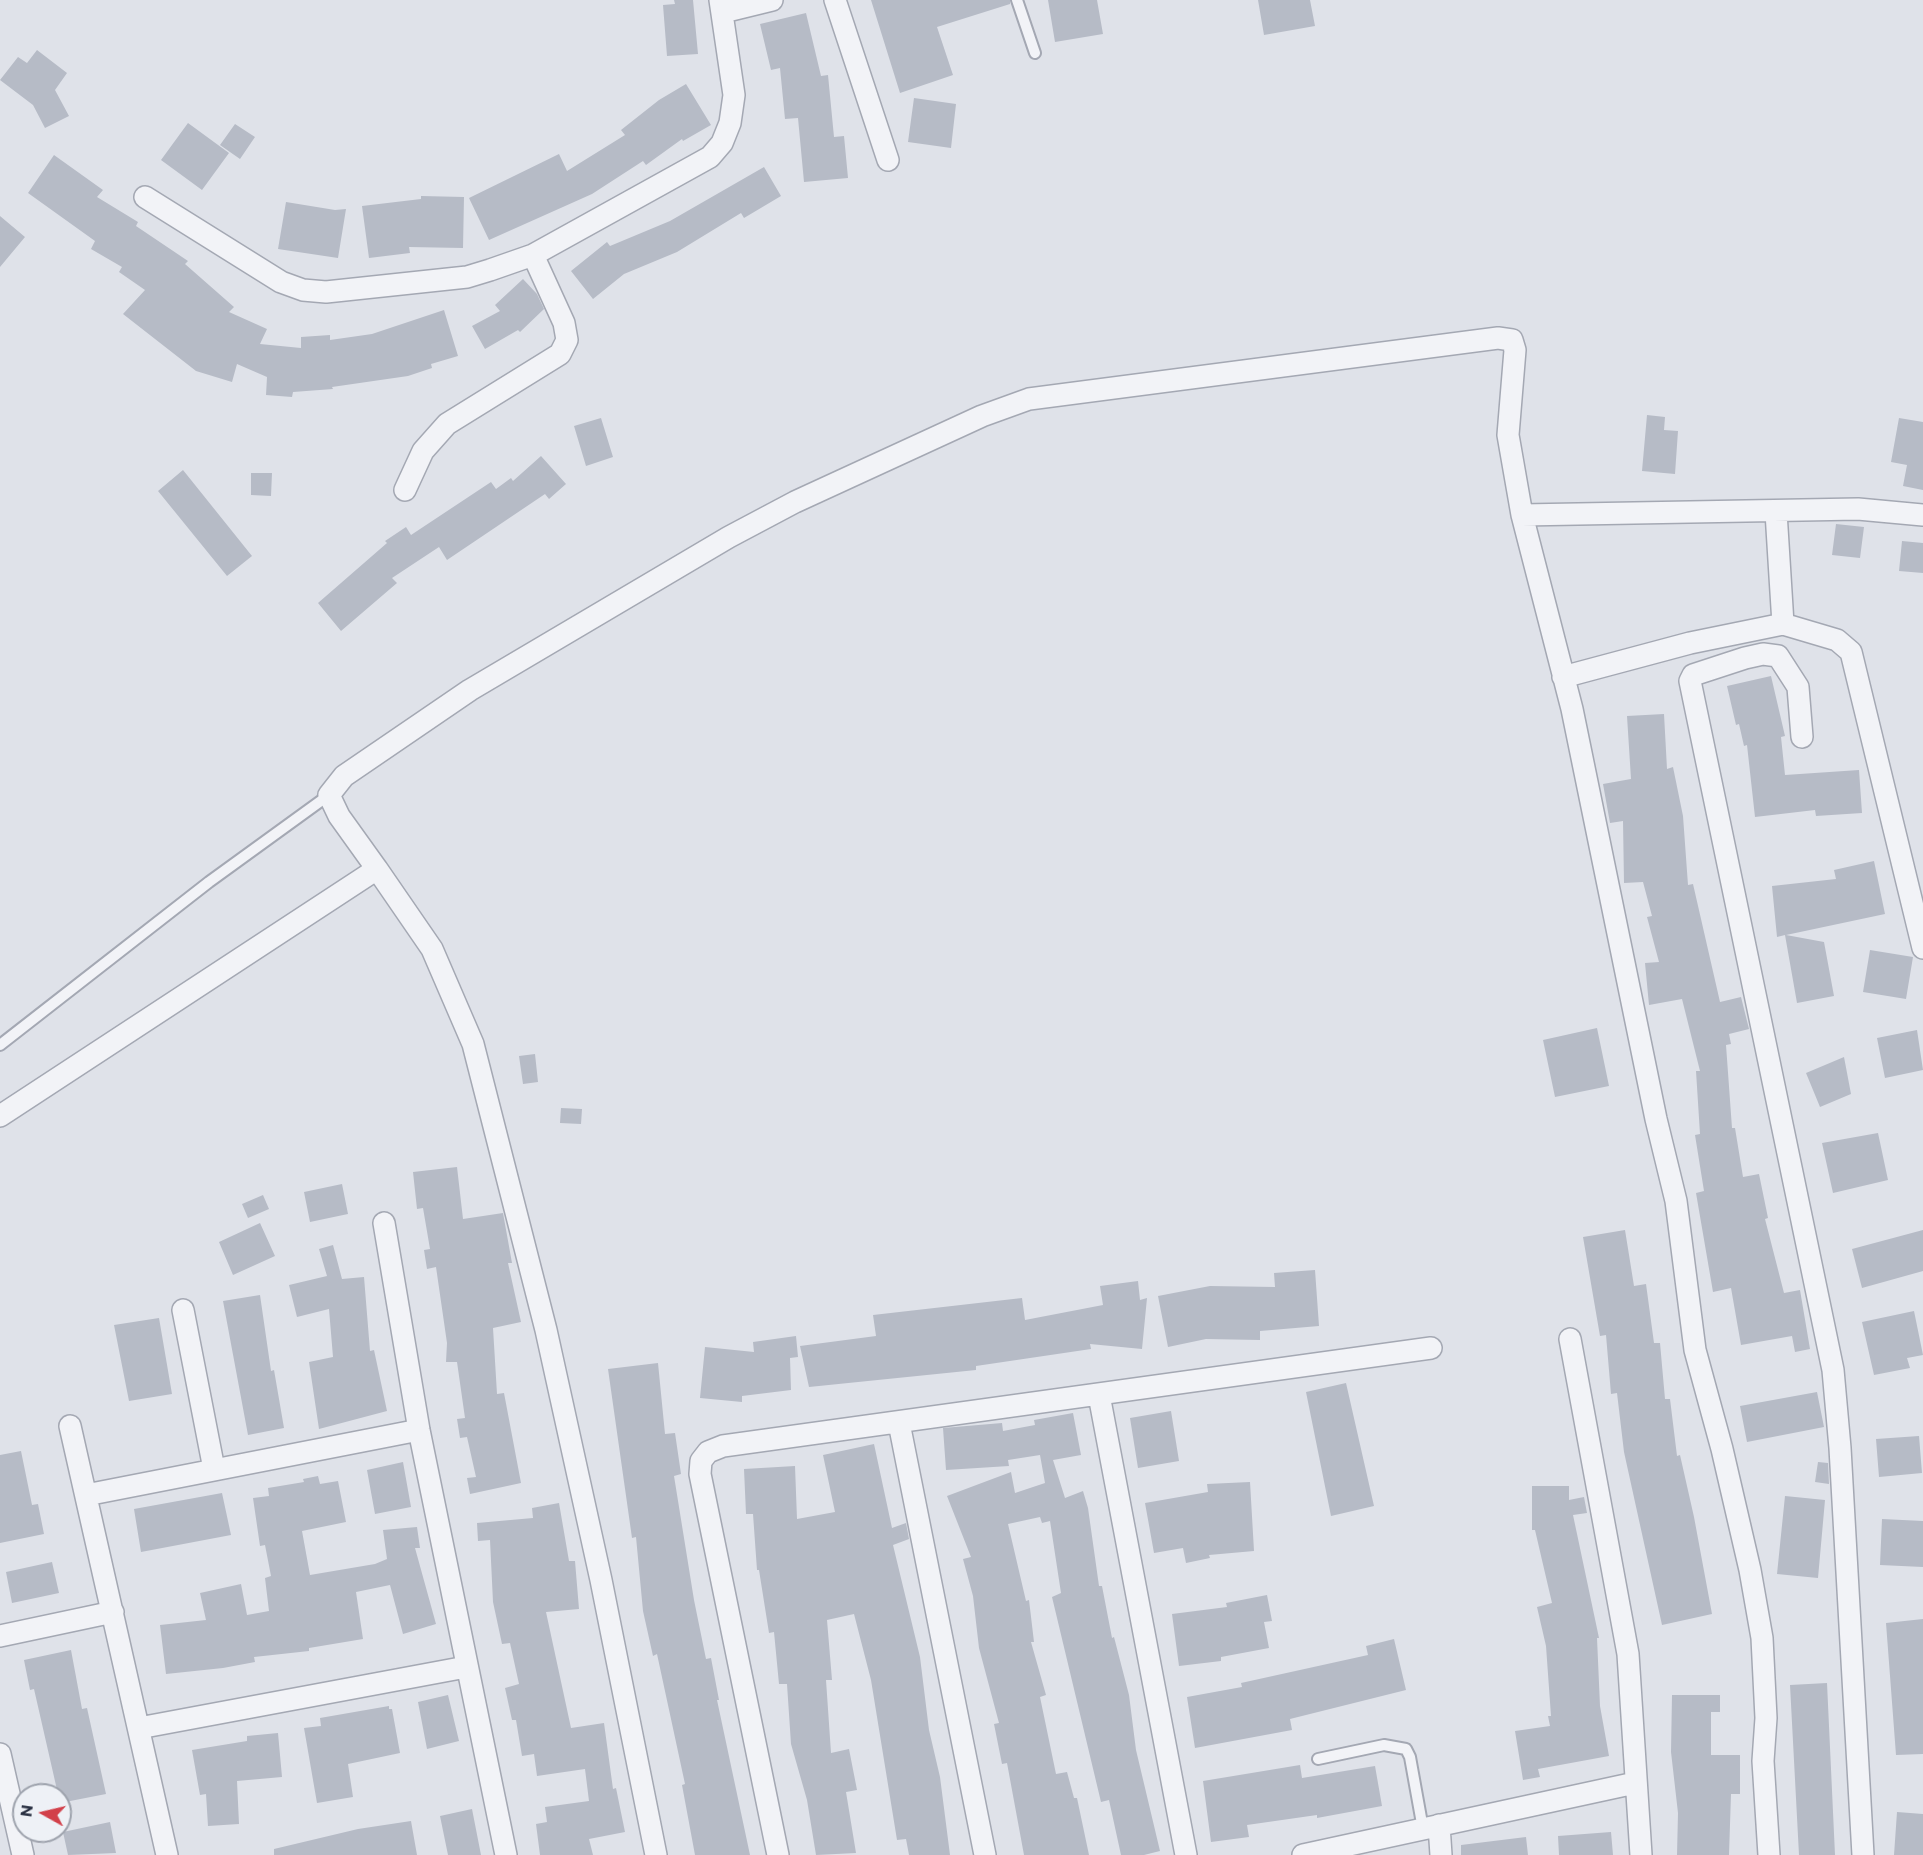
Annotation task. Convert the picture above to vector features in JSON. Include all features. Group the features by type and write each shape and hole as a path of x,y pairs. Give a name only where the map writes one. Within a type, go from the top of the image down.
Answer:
{"street":[{"path":"145,197 281,282 303,290 326,292 467,277 533,255 695,168 710,157 722,143 730,123 734,95 721,6 772,0"},
{"path":"835,0 888,160"},
{"path":"405,490 423,451 447,424 560,354 567,340 564,323 533,255"},
{"path":"656,1855 601,1580 546,1330 473,1044 432,949 339,816 328,795 344,776 470,690 729,537 795,502 982,416 1029,399 1498,338 1512,340 1515,350 1508,435 1522,515 1563,677 1656,1119 1675,1193 1695,1350 1722,1449 1760,1627 1766,1718 1762,1761 1769,1855"},
{"path":"1522,515 1858,509 1923,515"},
{"path":"1776,512 1784,624"},
{"path":"1563,677 1690,643 1784,624 1837,640 1851,652 1923,948"},
{"path":"1802,737 1798,687 1778,656 1763,654 1745,658 1693,675 1690,681 1833,1370 1840,1448 1863,1855"},
{"path":"0,1116 377,869"},
{"path":"384,1223 419,1430 506,1855"},
{"path":"183,1310 214,1468"},
{"path":"1570,1339 1628,1654 1641,1855"},
{"path":"778,1855 700,1474 701,1461 708,1452 723,1446 1431,1348"},
{"path":"1099,1395 1186,1855"},
{"path":"899,1423 984,1855"},
{"path":"70,1426 166,1855"},
{"path":"86,1495 214,1468 419,1430"},
{"path":"0,1636 113,1612"},
{"path":"139,1728 466,1666"},
{"path":"0,1754 23,1855"},
{"path":"1302,1855 1635,1783"},
{"path":"1431,1827 1441,1855"}],"lane":[{"path":"1017,0 1035,53"},
{"path":"0,1045 209,882 328,795"},
{"path":"1318,1759 1384,1745 1406,1749 1431,1827"}],"building":[{"path":"674,0 693,0 698,54 667,56 663,5 675,4"},
{"path":"871,0 1010,0 1010,4 937,27 953,75 900,93"},
{"path":"1048,0 1097,0 1103,34 1055,42"},
{"path":"1258,0 1310,0 1315,26 1264,35"},
{"path":"806,13 821,76 828,75 834,137 844,136 848,178 804,182 798,118 785,119 780,68 771,70 760,24"},
{"path":"37,50 67,73 55,90 69,116 45,128 33,105 0,80 18,57 27,63"},
{"path":"686,84 711,125 683,141 682,139 646,165 643,161 592,194 489,240 469,198 559,154 567,171 625,135 621,130 659,100"},
{"path":"914,98 956,104 951,148 908,142"},
{"path":"188,123 229,153 202,190 161,160"},
{"path":"235,124 255,137 240,159 220,145"},
{"path":"54,155 103,190 97,197 138,222 136,226 188,261 185,264 234,307 229,312 267,329 260,344 301,348 301,337 330,335 330,340 372,334 444,310 458,356 431,364 432,368 408,376 332,387 333,389 293,392 292,397 266,395 267,377 237,364 232,382 196,371 123,314 145,290 119,272 122,267 91,249 95,241 28,193"},
{"path":"764,167 781,196 744,218 741,213 677,252 624,274 593,299 571,271 607,242 610,246 670,221"},
{"path":"421,196 464,197 463,248 409,247 410,253 369,258 362,206 421,199"},
{"path":"286,202 335,210 346,209 338,258 278,249"},
{"path":"0,216 25,237 0,267"},
{"path":"523,279 537,294 544,309 520,332 518,330 485,349 472,326 500,311 495,305"},
{"path":"1647,415 1665,417 1664,430 1678,431 1675,474 1642,471"},
{"path":"601,418 613,457 586,466 574,426"},
{"path":"1899,418 1923,422 1923,490 1903,486 1907,465 1891,462"},
{"path":"541,456 566,484 549,499 545,494 447,560 439,547 392,578 397,583 341,631 318,603 387,543 385,541 406,527 411,535 491,482 496,489 511,478 513,481"},
{"path":"183,470 252,556 227,576 158,491"},
{"path":"251,473 272,473 271,496 251,495"},
{"path":"1836,524 1864,527 1860,558 1832,555"},
{"path":"1902,541 1923,543 1923,573 1899,571"},
{"path":"1771,676 1785,736 1781,737 1785,775 1859,770 1862,813 1816,816 1815,810 1755,817 1747,745 1744,746 1739,724 1736,725 1727,686"},
{"path":"1664,714 1667,769 1673,767 1683,816 1688,885 1693,884 1720,1002 1741,997 1749,1029 1729,1034 1731,1044 1726,1045 1732,1128 1735,1128 1743,1177 1759,1174 1768,1218 1765,1219 1784,1293 1800,1290 1810,1349 1795,1352 1792,1336 1741,1345 1731,1288 1713,1292 1696,1193 1704,1191 1695,1135 1700,1134 1696,1071 1700,1071 1682,999 1649,1005 1645,963 1659,962 1647,917 1652,916 1643,882 1624,883 1623,821 1610,823 1603,784 1631,779 1627,716"},
{"path":"1874,861 1885,914 1786,935 1824,942 1834,996 1797,1003 1785,935 1777,937 1772,886 1836,879 1834,870"},
{"path":"1870,950 1913,957 1906,999 1863,992"},
{"path":"1597,1028 1609,1086 1555,1097 1543,1040"},
{"path":"1917,1030 1923,1070 1885,1078 1877,1038"},
{"path":"535,1054 538,1082 523,1084 519,1056"},
{"path":"1844,1057 1851,1094 1820,1107 1806,1073"},
{"path":"561,1108 582,1109 581,1124 560,1123"},
{"path":"1878,1133 1888,1180 1833,1193 1822,1143"},
{"path":"457,1167 463,1219 503,1213 512,1263 508,1263 521,1322 493,1328 497,1394 504,1393 521,1483 470,1494 467,1478 476,1477 467,1437 460,1438 457,1419 465,1418 457,1362 446,1362 447,1343 436,1267 427,1269 424,1250 430,1249 423,1208 417,1209 413,1172"},
{"path":"342,1184 348,1214 310,1222 304,1192"},
{"path":"263,1195 269,1209 248,1218 242,1204"},
{"path":"260,1223 275,1256 233,1275 219,1242"},
{"path":"1625,1230 1634,1286 1646,1284 1654,1343 1660,1343 1665,1399 1670,1399 1677,1456 1680,1455 1694,1517 1712,1614 1662,1625 1624,1452 1617,1393 1611,1394 1606,1335 1600,1336 1583,1237"},
{"path":"1923,1230 1923,1271 1862,1288 1852,1249"},
{"path":"333,1245 342,1279 364,1277 370,1351 374,1350 387,1411 319,1429 309,1362 333,1357 329,1309 297,1317 289,1285 327,1276 319,1249"},
{"path":"1315,1270 1319,1326 1260,1331 1260,1340 1206,1339 1168,1347 1158,1296 1210,1286 1275,1287 1274,1273"},
{"path":"1138,1281 1140,1300 1147,1298 1142,1349 1090,1344 1091,1349 976,1366 976,1370 809,1387 800,1346 876,1336 873,1315 1022,1298 1025,1320 1103,1305 1100,1286"},
{"path":"260,1295 271,1371 274,1370 284,1428 248,1435 223,1301"},
{"path":"1914,1311 1923,1355 1907,1358 1910,1368 1874,1375 1862,1322"},
{"path":"159,1318 172,1394 129,1401 114,1325"},
{"path":"796,1336 798,1357 790,1358 791,1390 742,1396 742,1402 700,1398 705,1347 754,1352 753,1342"},
{"path":"658,1363 665,1434 675,1433 681,1474 674,1476 694,1600 706,1659 711,1658 719,1700 717,1700 750,1855 695,1855 682,1785 685,1784 657,1654 653,1656 643,1611 636,1537 632,1538 608,1369"},
{"path":"1346,1383 1374,1506 1331,1516 1306,1392"},
{"path":"1817,1392 1824,1427 1747,1442 1740,1406"},
{"path":"1171,1411 1179,1461 1138,1468 1130,1418"},
{"path":"1073,1413 1081,1455 1053,1460 1065,1498 1083,1491 1088,1508 1099,1586 1102,1586 1112,1638 1114,1637 1129,1695 1136,1750 1160,1851 1144,1855 1121,1855 1109,1800 1101,1802 1052,1597 1061,1593 1050,1521 1042,1523 1040,1517 1008,1524 1026,1601 1029,1600 1034,1642 1031,1642 1046,1695 1040,1697 1056,1774 1067,1772 1074,1798 1077,1798 1089,1855 1024,1855 1007,1763 1002,1764 994,1724 999,1723 979,1648 973,1596 963,1559 971,1557 947,1496 1011,1472 1015,1493 1045,1483 1040,1455 1008,1460 1009,1466 946,1470 943,1428 1002,1423 1003,1431 1035,1425 1034,1420"},
{"path":"1919,1436 1922,1473 1879,1477 1876,1439"},
{"path":"874,1444 892,1528 906,1523 909,1539 893,1545 920,1657 929,1730 940,1777 950,1855 909,1855 906,1839 897,1840 871,1680 854,1614 827,1620 832,1680 826,1680 831,1753 849,1749 857,1790 846,1792 856,1853 816,1855 807,1800 791,1744 787,1684 779,1684 774,1632 769,1633 759,1570 757,1570 753,1514 746,1514 744,1469 795,1466 797,1519 835,1512 823,1455"},
{"path":"21,1451 32,1505 38,1504 44,1534 0,1543 0,1455"},
{"path":"403,1462 411,1507 375,1514 367,1470"},
{"path":"1818,1462 1828,1463 1829,1484 1815,1482"},
{"path":"318,1476 320,1484 338,1481 346,1522 302,1531 310,1575 375,1564 387,1559 383,1530 417,1527 420,1548 415,1548 436,1624 403,1634 390,1585 356,1592 363,1639 309,1648 309,1651 254,1657 255,1662 223,1668 166,1674 160,1625 206,1620 200,1593 241,1584 247,1615 269,1611 265,1578 271,1576 265,1545 260,1546 253,1498 269,1496 268,1488 304,1482 303,1479"},
{"path":"1250,1482 1254,1551 1209,1555 1210,1558 1186,1563 1183,1548 1154,1553 1145,1503 1208,1492 1207,1484"},
{"path":"1532,1486 1569,1486 1569,1500 1584,1497 1587,1513 1573,1515 1599,1638 1597,1638 1600,1706 1609,1756 1538,1769 1540,1777 1523,1780 1515,1731 1550,1726 1548,1716 1551,1716 1546,1646 1537,1607 1552,1603 1535,1530 1532,1530"},
{"path":"222,1493 231,1535 141,1552 134,1509"},
{"path":"1785,1496 1825,1500 1818,1578 1777,1574"},
{"path":"559,1503 569,1561 575,1561 579,1609 546,1612 571,1728 604,1723 613,1789 616,1788 625,1832 589,1839 593,1855 540,1855 536,1824 547,1822 545,1807 589,1801 585,1769 537,1776 534,1754 522,1756 516,1720 512,1720 505,1688 519,1684 510,1643 502,1644 493,1602 490,1540 478,1541 477,1523 533,1518 532,1508"},
{"path":"1882,1519 1923,1521 1923,1567 1880,1565"},
{"path":"52,1562 59,1593 12,1603 6,1572"},
{"path":"1267,1595 1272,1621 1264,1622 1269,1648 1221,1657 1221,1661 1179,1666 1172,1614 1227,1607 1226,1603"},
{"path":"1923,1619 1923,1754 1896,1755 1886,1623"},
{"path":"1394,1639 1406,1690 1290,1719 1292,1730 1195,1748 1187,1697 1242,1687 1241,1683 1368,1655 1366,1646"},
{"path":"71,1650 82,1709 87,1708 106,1794 72,1801 72,1783 55,1783 34,1689 30,1690 24,1660"},
{"path":"1827,1683 1835,1855 1799,1855 1790,1685"},
{"path":"448,1695 459,1741 427,1749 418,1702"},
{"path":"1672,1695 1720,1695 1720,1712 1711,1712 1711,1755 1740,1755 1740,1794 1731,1794 1729,1855 1677,1855 1678,1813 1671,1752"},
{"path":"389,1706 389,1709 392,1709 400,1753 348,1764 353,1797 317,1803 304,1728 321,1726 320,1718"},
{"path":"278,1733 282,1777 237,1781 239,1824 208,1826 206,1794 200,1795 192,1750 247,1741 247,1736"},
{"path":"1300,1765 1302,1778 1375,1766 1382,1806 1317,1818 1317,1815 1247,1825 1249,1837 1211,1842 1203,1781"},
{"path":"472,1809 481,1855 448,1855 440,1816"},
{"path":"1897,1812 1923,1814 1923,1855 1894,1855"},
{"path":"411,1821 417,1855 274,1855 274,1849 358,1829"},
{"path":"110,1822 116,1853 68,1855 65,1843 72,1843 72,1830"},
{"path":"1611,1832 1613,1855 1559,1855 1558,1836"},
{"path":"1526,1837 1528,1855 1461,1855 1461,1845"}]}
